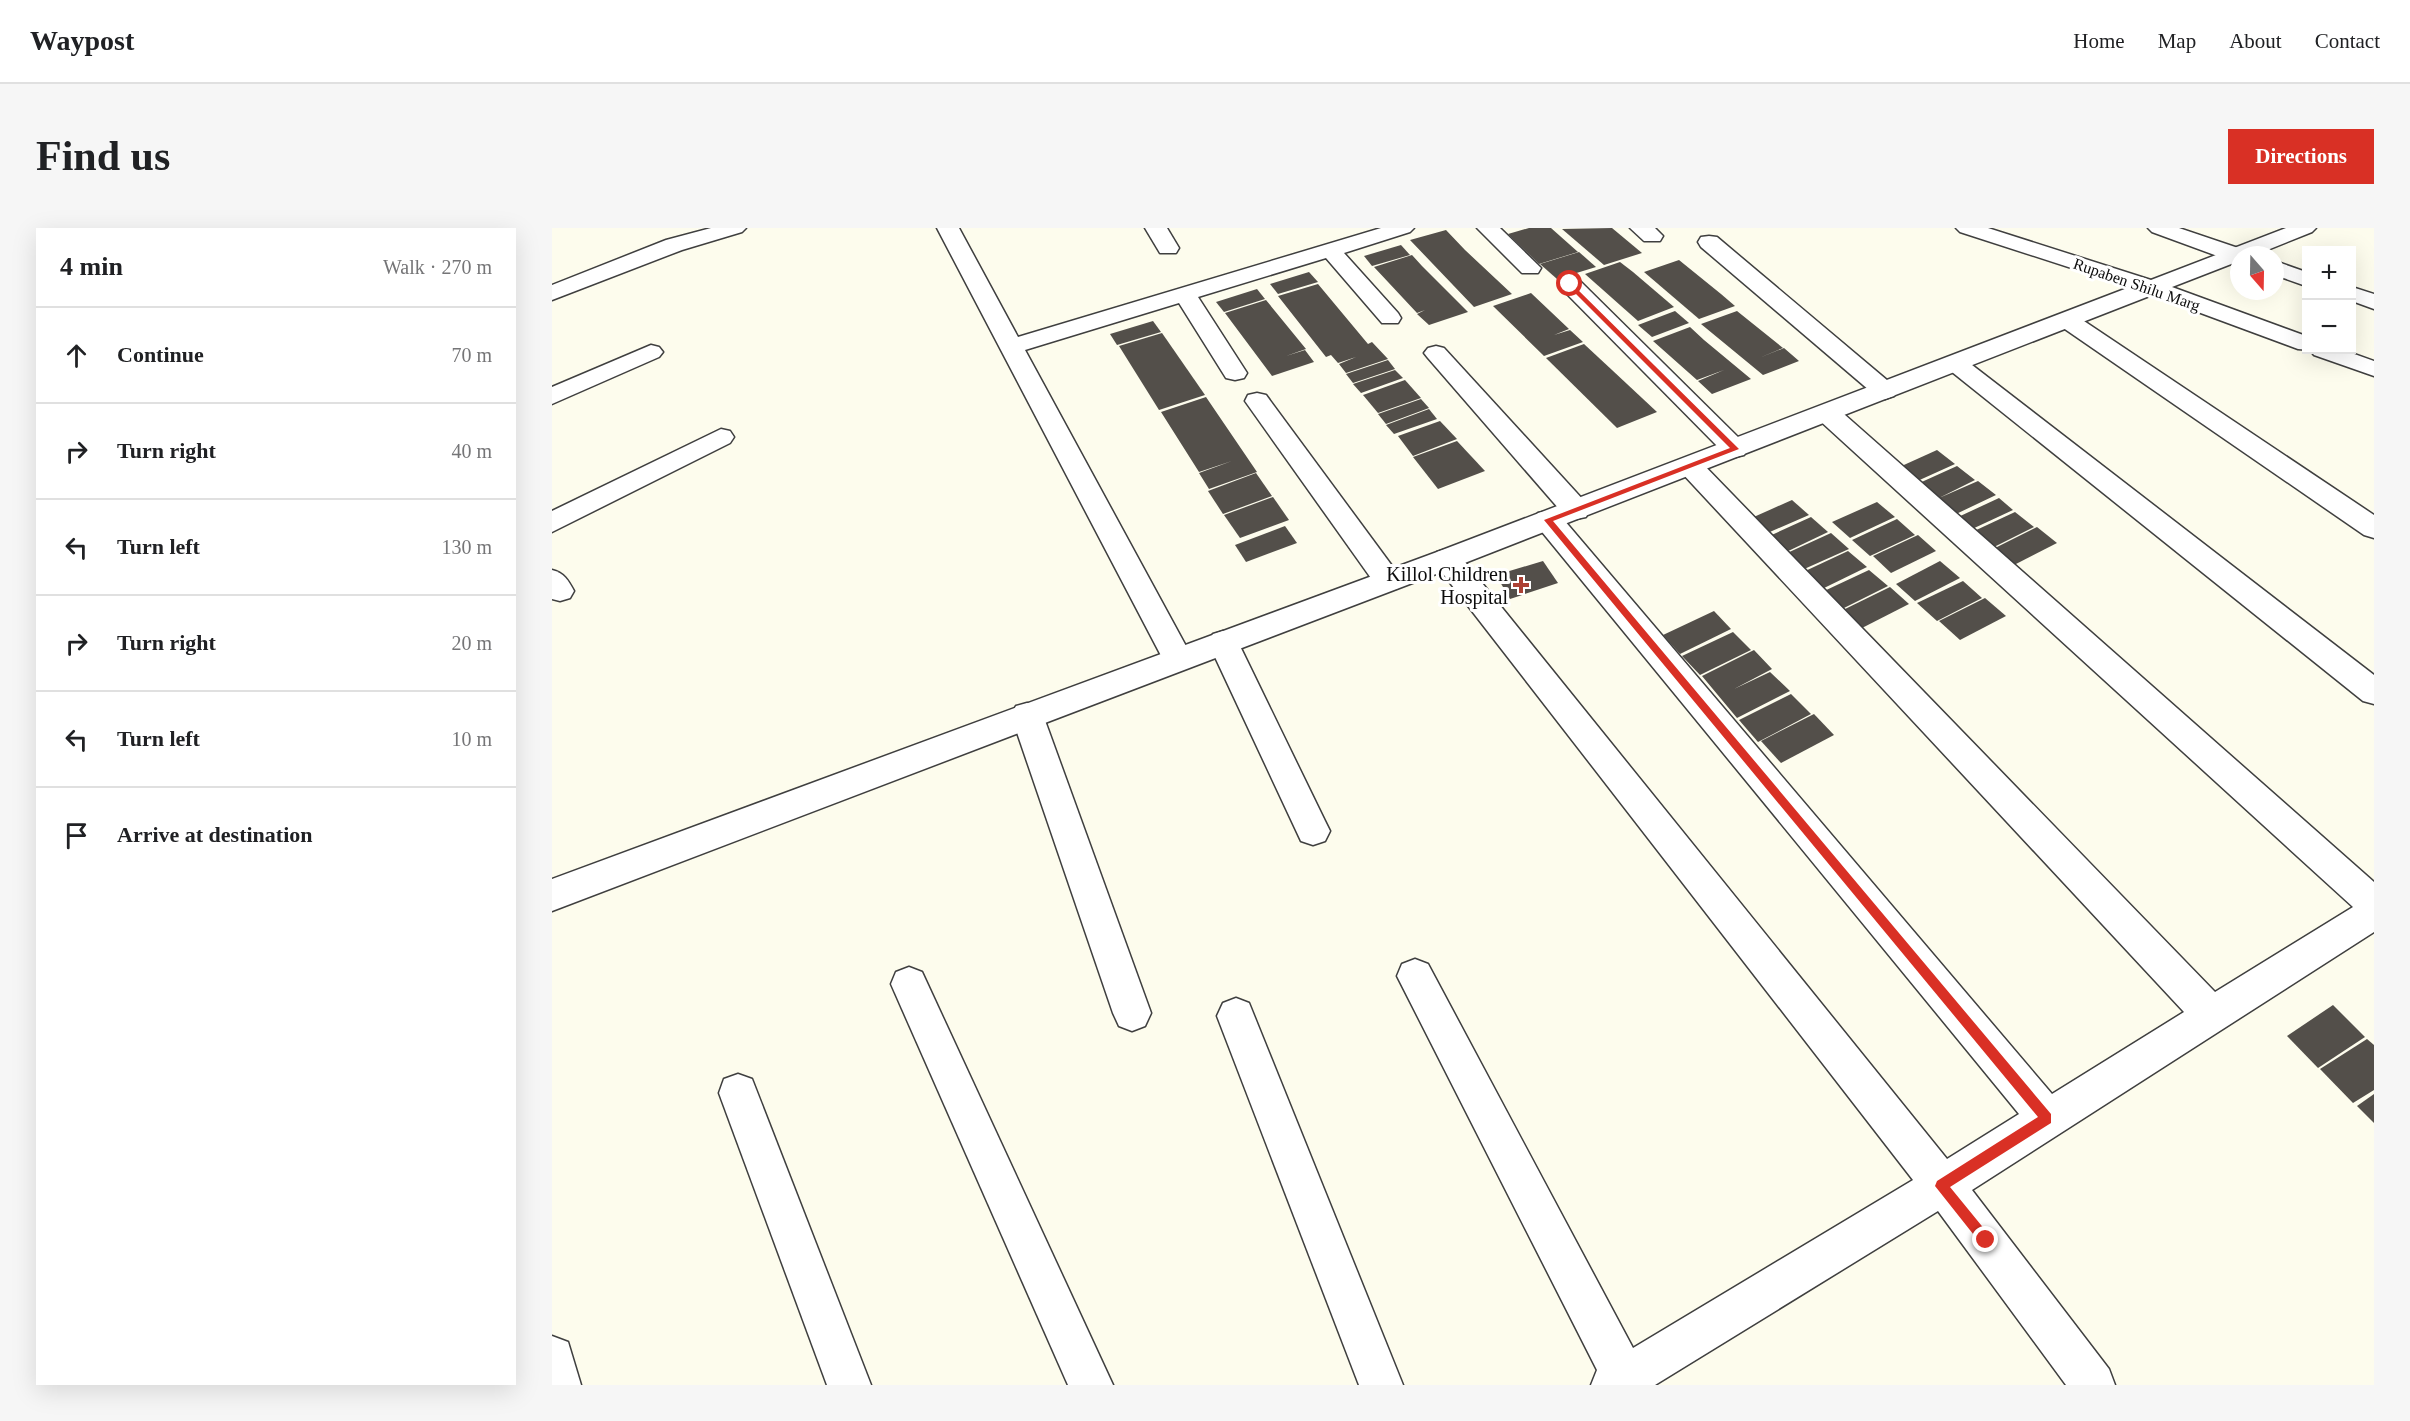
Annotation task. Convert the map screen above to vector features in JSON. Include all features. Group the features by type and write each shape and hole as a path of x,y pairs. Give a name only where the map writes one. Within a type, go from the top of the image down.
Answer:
{"street":[{"path":"948,228 1178,659"},
{"path":"1156,228 1168,248"},
{"path":"1010,347 1330,250 1368,233 1403,228"},
{"path":"1488,228 1530,268"},
{"name":"Rupaben Shilu Marg","path":"1967,228 2151,287 2302,342"},
{"path":"2159,228 2230,253"},
{"path":"2259,246 2305,228"},
{"path":"557,283 721,230"},
{"path":"1709,242 1884,390"},
{"path":"1330,250 1390,318"},
{"path":"552,896 1027,715 1447,559 2230,257"},
{"path":"2284,271 2302,277"},
{"path":"1570,284 1735,449"},
{"path":"1185,294 1235,373"},
{"path":"2356,295 2374,302"},
{"path":"2067,320 2374,528"},
{"path":"552,396 651,352"},
{"path":"1436,353 1562,515 2047,1119"},
{"path":"2333,354 2374,369"},
{"path":"1955,363 2374,692"},
{"path":"1257,401 1388,581"},
{"path":"1827,413 2374,904"},
{"path":"552,523 721,437"},
{"path":"1690,466 2212,1015"},
{"path":"1447,559 1986,1240 2093,1385"},
{"path":"1223,642 1313,831"},
{"path":"1027,715 1132,1013"},
{"path":"1415,976 1619,1381 1941,1186 2374,913"},
{"path":"909,984 1091,1385"},
{"path":"1236,1016 1381,1385"},
{"path":"738,1093 849,1385"},
{"path":"552,1358 559,1385"}],"building":[{"path":"1529,228 1551,228 1578,252 1539,264 1508,234"},
{"path":"1612,228 1642,253 1604,265 1562,229"},
{"path":"1446,230 1512,294 1474,307 1410,240"},
{"path":"1401,245 1410,255 1372,266 1364,256"},
{"path":"1579,252 1596,267 1557,279 1540,264"},
{"path":"1412,255 1468,312 1429,325 1417,314 1425,310 1417,313 1374,267"},
{"path":"1679,260 1735,306 1699,319 1644,272"},
{"path":"1620,262 1674,307 1638,321 1585,274"},
{"path":"1309,272 1318,282 1278,294 1270,284"},
{"path":"1318,284 1368,344 1372,342 1388,359 1346,373 1339,364 1356,357 1338,363 1331,355 1326,357 1278,296"},
{"path":"1257,289 1265,299 1224,312 1216,302"},
{"path":"1531,293 1569,329 1554,335 1570,330 1583,342 1544,356 1493,306"},
{"path":"1266,300 1306,349 1286,356 1305,350 1314,362 1272,376 1225,313"},
{"path":"1675,311 1689,323 1652,337 1638,325"},
{"path":"1737,311 1783,348 1759,358 1784,348 1799,361 1763,375 1701,324"},
{"path":"1153,321 1161,332 1117,345 1110,334"},
{"path":"1690,327 1751,379 1712,394 1698,381 1724,370 1697,380 1653,341"},
{"path":"1162,333 1205,395 1159,410 1119,346"},
{"path":"1584,344 1657,412 1617,428 1546,358"},
{"path":"1388,360 1395,369 1353,383 1346,374"},
{"path":"1395,370 1403,378 1361,393 1353,384"},
{"path":"1405,380 1421,398 1378,413 1363,395"},
{"path":"1206,397 1257,472 1209,489 1199,473 1232,461 1199,472 1161,412"},
{"path":"1421,399 1429,408 1386,424 1378,414"},
{"path":"1429,409 1437,419 1394,434 1386,425"},
{"path":"1440,421 1457,439 1413,456 1398,436"},
{"path":"1457,441 1485,471 1438,489 1413,457"},
{"path":"1937,450 1955,464 1913,483 1895,469"},
{"path":"1957,466 1975,480 1939,498 1978,481 1996,495 1954,515 1915,485"},
{"path":"1256,473 1272,496 1223,514 1208,491"},
{"path":"1273,497 1289,520 1240,538 1224,515"},
{"path":"1999,498 2013,510 1970,530 1956,518"},
{"path":"1792,500 1809,515 1763,535 1747,520"},
{"path":"1877,502 1895,517 1850,538 1832,522"},
{"path":"2015,512 2034,527 1992,548 1972,532"},
{"path":"1811,517 1828,532 1782,554 1765,538"},
{"path":"1897,519 1915,535 1870,556 1852,540"},
{"path":"1285,526 1297,543 1246,562 1235,545"},
{"path":"2037,527 2057,543 2014,565 1995,548"},
{"path":"1831,533 1849,549 1802,570 1785,554"},
{"path":"1918,535 1936,551 1891,573 1873,556"},
{"path":"1848,551 1867,567 1820,590 1801,573"},
{"path":"1543,561 1558,583 1510,599 1496,575"},
{"path":"1940,561 1960,578 1915,601 1896,584"},
{"path":"1869,570 1888,586 1840,610 1822,592"},
{"path":"1963,581 1982,598 1937,621 1917,603"},
{"path":"1890,587 1909,604 1862,628 1843,610"},
{"path":"1985,598 2006,616 1960,640 1939,621"},
{"path":"1714,611 1731,629 1680,654 1663,635"},
{"path":"1733,632 1751,650 1700,675 1682,656"},
{"path":"1754,650 1772,669 1734,689 1770,672 1790,691 1737,718 1702,676"},
{"path":"1791,694 1811,714 1758,742 1739,720"},
{"path":"1814,714 1834,735 1781,763 1761,741"},
{"path":"2333,1005 2365,1037 2318,1068 2287,1036"},
{"path":"2367,1039 2374,1045 2374,1090 2353,1103 2320,1069"},
{"path":"2374,1094 2374,1123 2357,1106"}],"place":[{"name":"Killol Children Hospital","path":"1521,585"}],"route":[{"path":"1570,284 1735,449 1548,520 2047,1119 1941,1186 1986,1240"}]}
